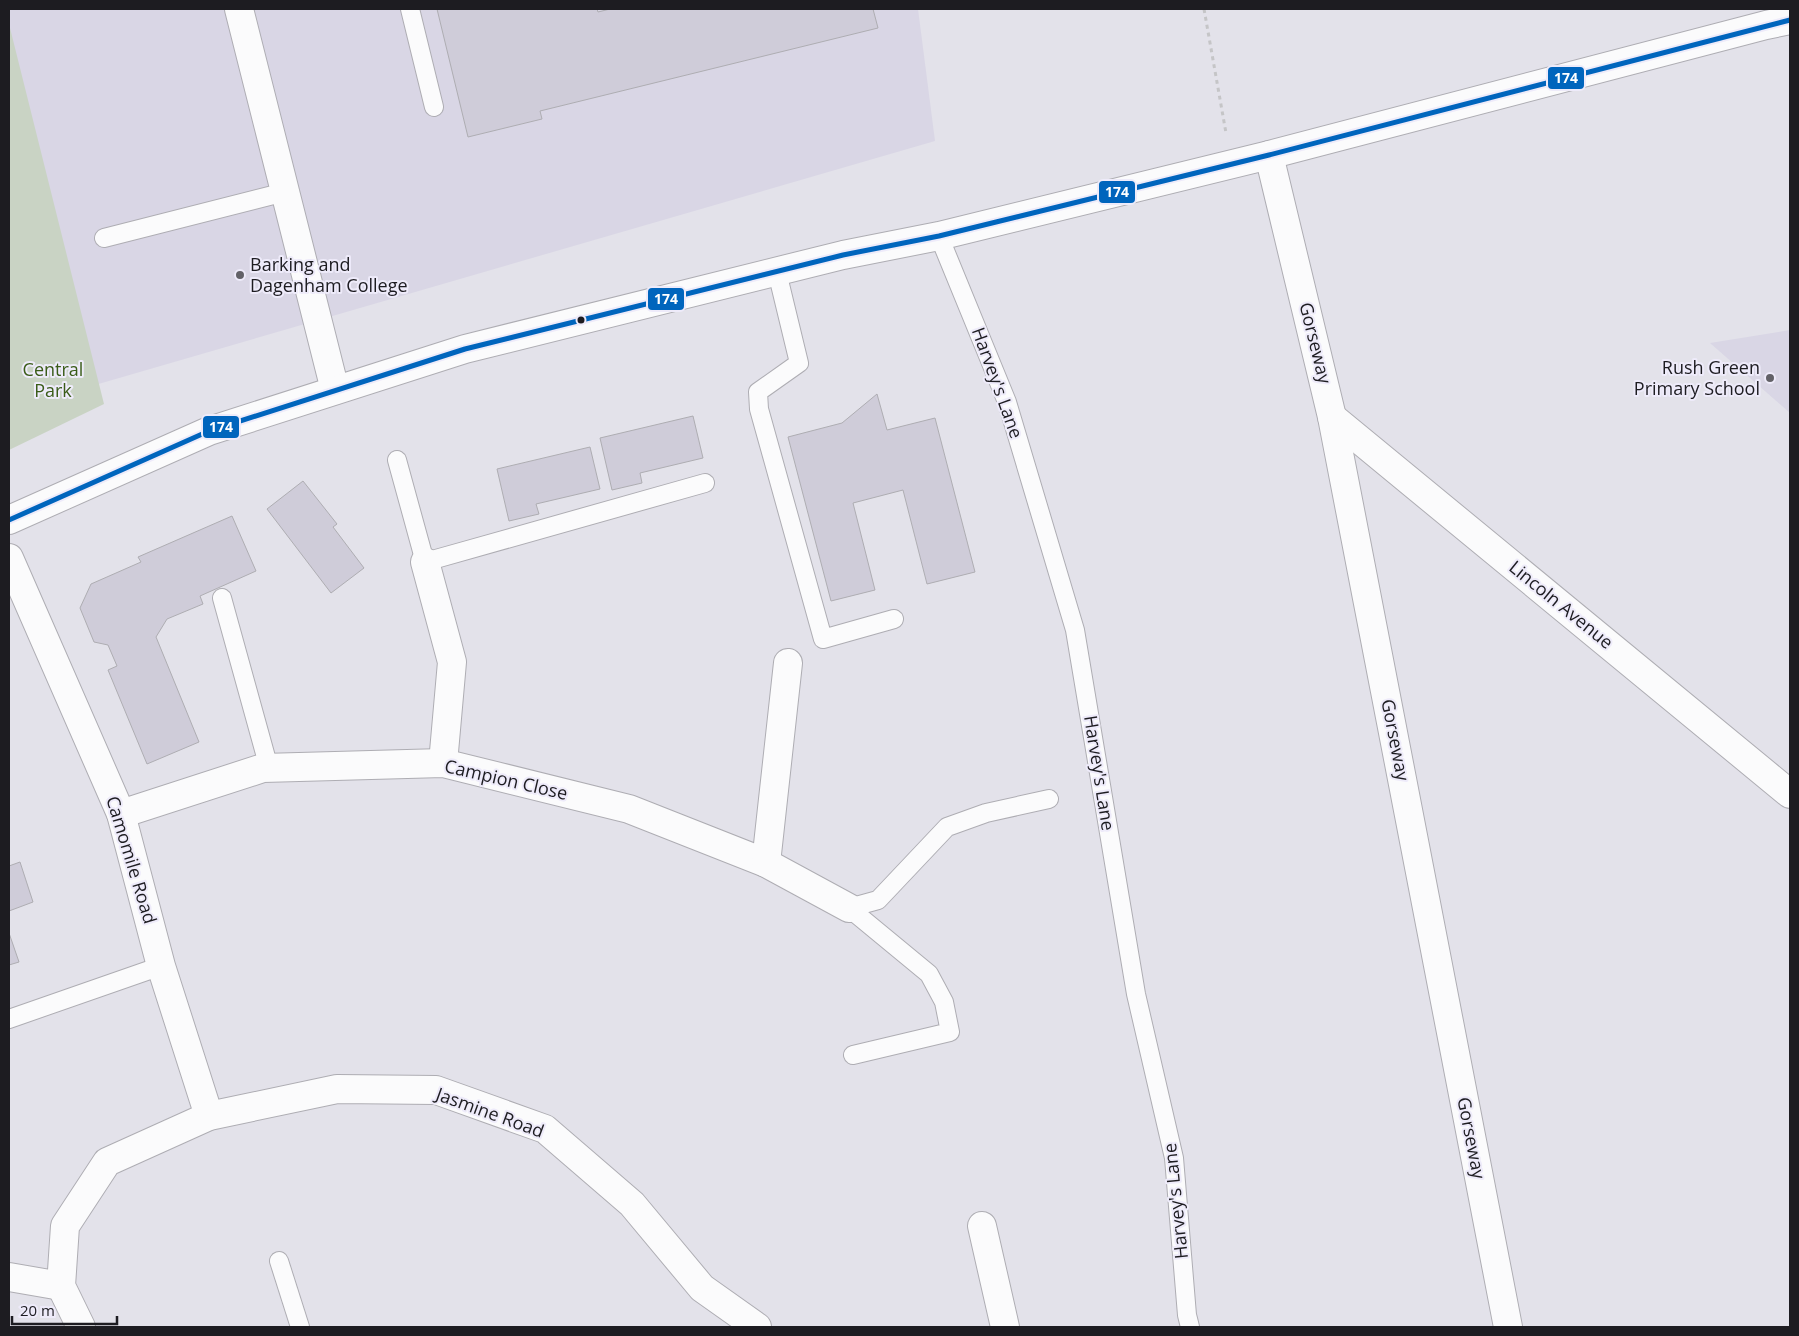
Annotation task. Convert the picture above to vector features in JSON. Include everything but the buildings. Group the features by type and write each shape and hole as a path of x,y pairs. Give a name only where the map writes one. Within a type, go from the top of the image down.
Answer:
{"street":[{"path":"239,9 335,390"},
{"path":"9,520 209,431 465,349 843,256 940,236 1270,155 1780,17"},
{"name":"Gorseway","path":"1270,155 1332,417 1508,1327"},
{"name":"Lincoln Avenue","path":"1332,417 1790,794"},
{"name":"Camomile Road","path":"9,558 121,814 161,966 209,1116"},
{"path":"425,562 452,662 443,763"},
{"path":"766,863 788,663"},
{"name":"Campion Close","path":"121,814 269,768 443,763 629,809 766,863 849,908"},
{"name":"Jasmine Road","path":"61,1286 65,1226 107,1162 209,1116 337,1089 436,1090 545,1129 632,1204 702,1288 757,1327"},
{"path":"982,1226 1006,1327"},
{"path":"9,1278 61,1286 81,1327"}],"lane":[{"path":"410,9 434,107"},
{"path":"104,238 285,192"},
{"name":"Harvey's Lane","path":"940,236 1007,402 1075,630 1136,994 1174,1158 1190,1327"},
{"path":"777,272 800,363 758,392 759,408 823,639 894,619"},
{"path":"398,460 425,562 705,484"},
{"path":"222,598 269,768"},
{"path":"849,908 878,900 947,826 986,813 1049,799"},
{"path":"849,908 929,974 944,1002 950,1032 853,1056"},
{"path":"9,1018 161,966"},
{"path":"279,1262 297,1311 300,1327"}],"path":[{"path":"1204,9 1232,163"}],"shaded area":[{"name":"Barking and Dagenham College","path":"9,9 918,9 935,141 9,410"},
{"name":"Rush Green Primary School","path":"1790,330 1790,413 1710,343"}],"green space":[{"name":"Central Park","path":"9,24 104,404 9,450"}],"transit line":[{"name":"174","path":"9,520 209,431 465,349 843,255 939,236 1269,155 1790,20"}],"place":[{"name":"Barking and Dagenham College","path":"240,275"},
{"name":"Rush Green Primary School","path":"1770,378"}]}
